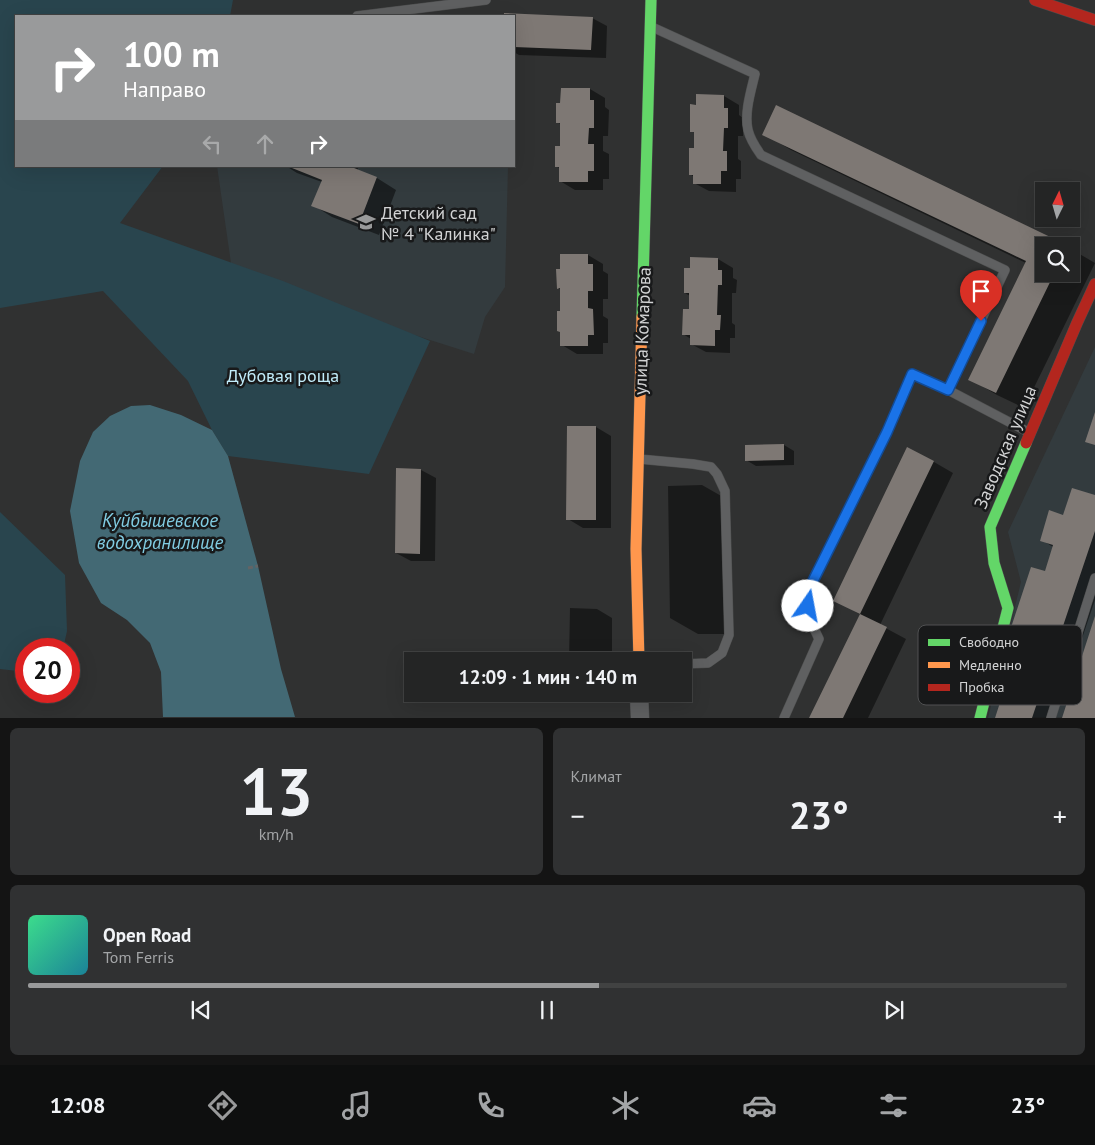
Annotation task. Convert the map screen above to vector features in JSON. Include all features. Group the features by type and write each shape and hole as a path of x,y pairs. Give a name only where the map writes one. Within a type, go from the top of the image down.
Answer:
{"street":[{"name":"улица Комарова","path":"638,652 636,548 651,0"},
{"path":"1035,0 1095,20"},
{"name":"Заводская улица","path":"1004,625 1008,608 994,564 990,527 1076,322 1095,284"},
{"path":"639,702 640,718"},
{"name":"Заводская улица","path":"980,718 983,705"}],"lane":[{"path":"378,15 486,0"},
{"path":"651,26 756,74 748,112 748,130 761,155 1005,270 948,390"},
{"path":"784,718 819,639 811,622 808,606 809,589 887,432 912,374 948,390 1030,433"},
{"path":"638,459 711,467 717,474 725,491 729,635 722,653 708,663 692,664"},
{"path":"1080,625 1095,578"},
{"path":"1051,718 1055,705"}],"path":[{"path":"248,568 258,566"}],"shaded area":[{"name":"Детский сад № 4 \"Калинка\"","path":"217,167 508,167 505,287 485,317 474,354 233,277"},
{"path":"1095,347 1095,717 988,718 991,705 1082,705 1082,625 1011,625 1021,582 1008,532"}],"green space":[{"name":"Дубовая роща","path":"0,0 233,0 230,15 15,15 15,167 162,167 120,223 283,281 430,341 369,474 228,456 212,430 188,381 103,291 0,308"},
{"path":"0,512 65,575 67,631 65,638 15,638 15,671 0,669"}],"water":[{"name":"Куйбышевское водохранилище","path":"150,405 181,415 212,430 228,456 258,566 281,669 295,717 163,717 161,672 150,643 127,620 101,603 79,563 70,511 80,461 93,432 110,416 131,406"}],"building":[{"path":"504,13 593,17 591,50 515,47 515,15 504,15"},
{"path":"561,88 590,88 590,100 594,100 594,128 589,128 588,144 594,144 594,171 588,171 588,182 559,182 559,167 555,167 555,146 560,146 560,123 556,123 556,103 560,103"},
{"path":"696,94 724,95 724,108 728,108 728,128 724,128 723,151 727,151 727,171 721,171 721,184 693,184 693,175 689,175 689,148 694,148 694,132 690,132 690,104 696,105"},
{"path":"776,105 1050,237 1035,237 1035,282 1050,282 996,393 968,380 1026,261 762,135"},
{"path":"290,167 352,167 377,177 359,224 311,206 322,180"},
{"path":"560,254 588,254 588,264 593,264 593,291 588,291 588,308 593,309 594,335 588,335 588,346 560,346 560,332 557,331 557,311 560,311 560,288 557,289 556,269 560,269"},
{"path":"690,257 718,258 718,270 722,270 722,285 718,285 717,315 721,315 720,330 715,330 715,346 690,345 690,335 682,335 683,309 689,309 689,293 684,293 684,268 690,268"},
{"path":"1095,412 1095,445 1085,442"},
{"path":"567,426 596,426 596,520 566,520"},
{"path":"784,444 784,460 745,461 745,445"},
{"path":"907,447 934,461 860,614 833,601"},
{"path":"396,468 421,469 420,554 395,553"},
{"path":"1072,488 1095,495 1095,531 1063,625 1012,625 1031,567 1045,571 1053,545 1040,541 1049,510 1063,515"},
{"path":"860,614 887,627 843,718 809,718"},
{"path":"1095,616 1095,718 1062,718 1066,705 1082,705 1082,656"},
{"path":"999,705 1036,705 1032,718 995,718"}],"traffic: fast":[{"path":"642,317 651,0"},
{"path":"1004,625 1008,608 994,563 990,527 1026,443"},
{"path":"980,718 983,705"}],"traffic: slow":[{"path":"639,652 636,549 642,317"}],"traffic: jam":[{"path":"1035,0 1095,20"},
{"path":"1026,443 1095,284"}],"place":[{"name":"Детский сад № 4 \"Калинка\"","path":"366,222"}],"route":[{"path":"808,606 809,589 887,432 912,374 948,390 981,321"}]}
